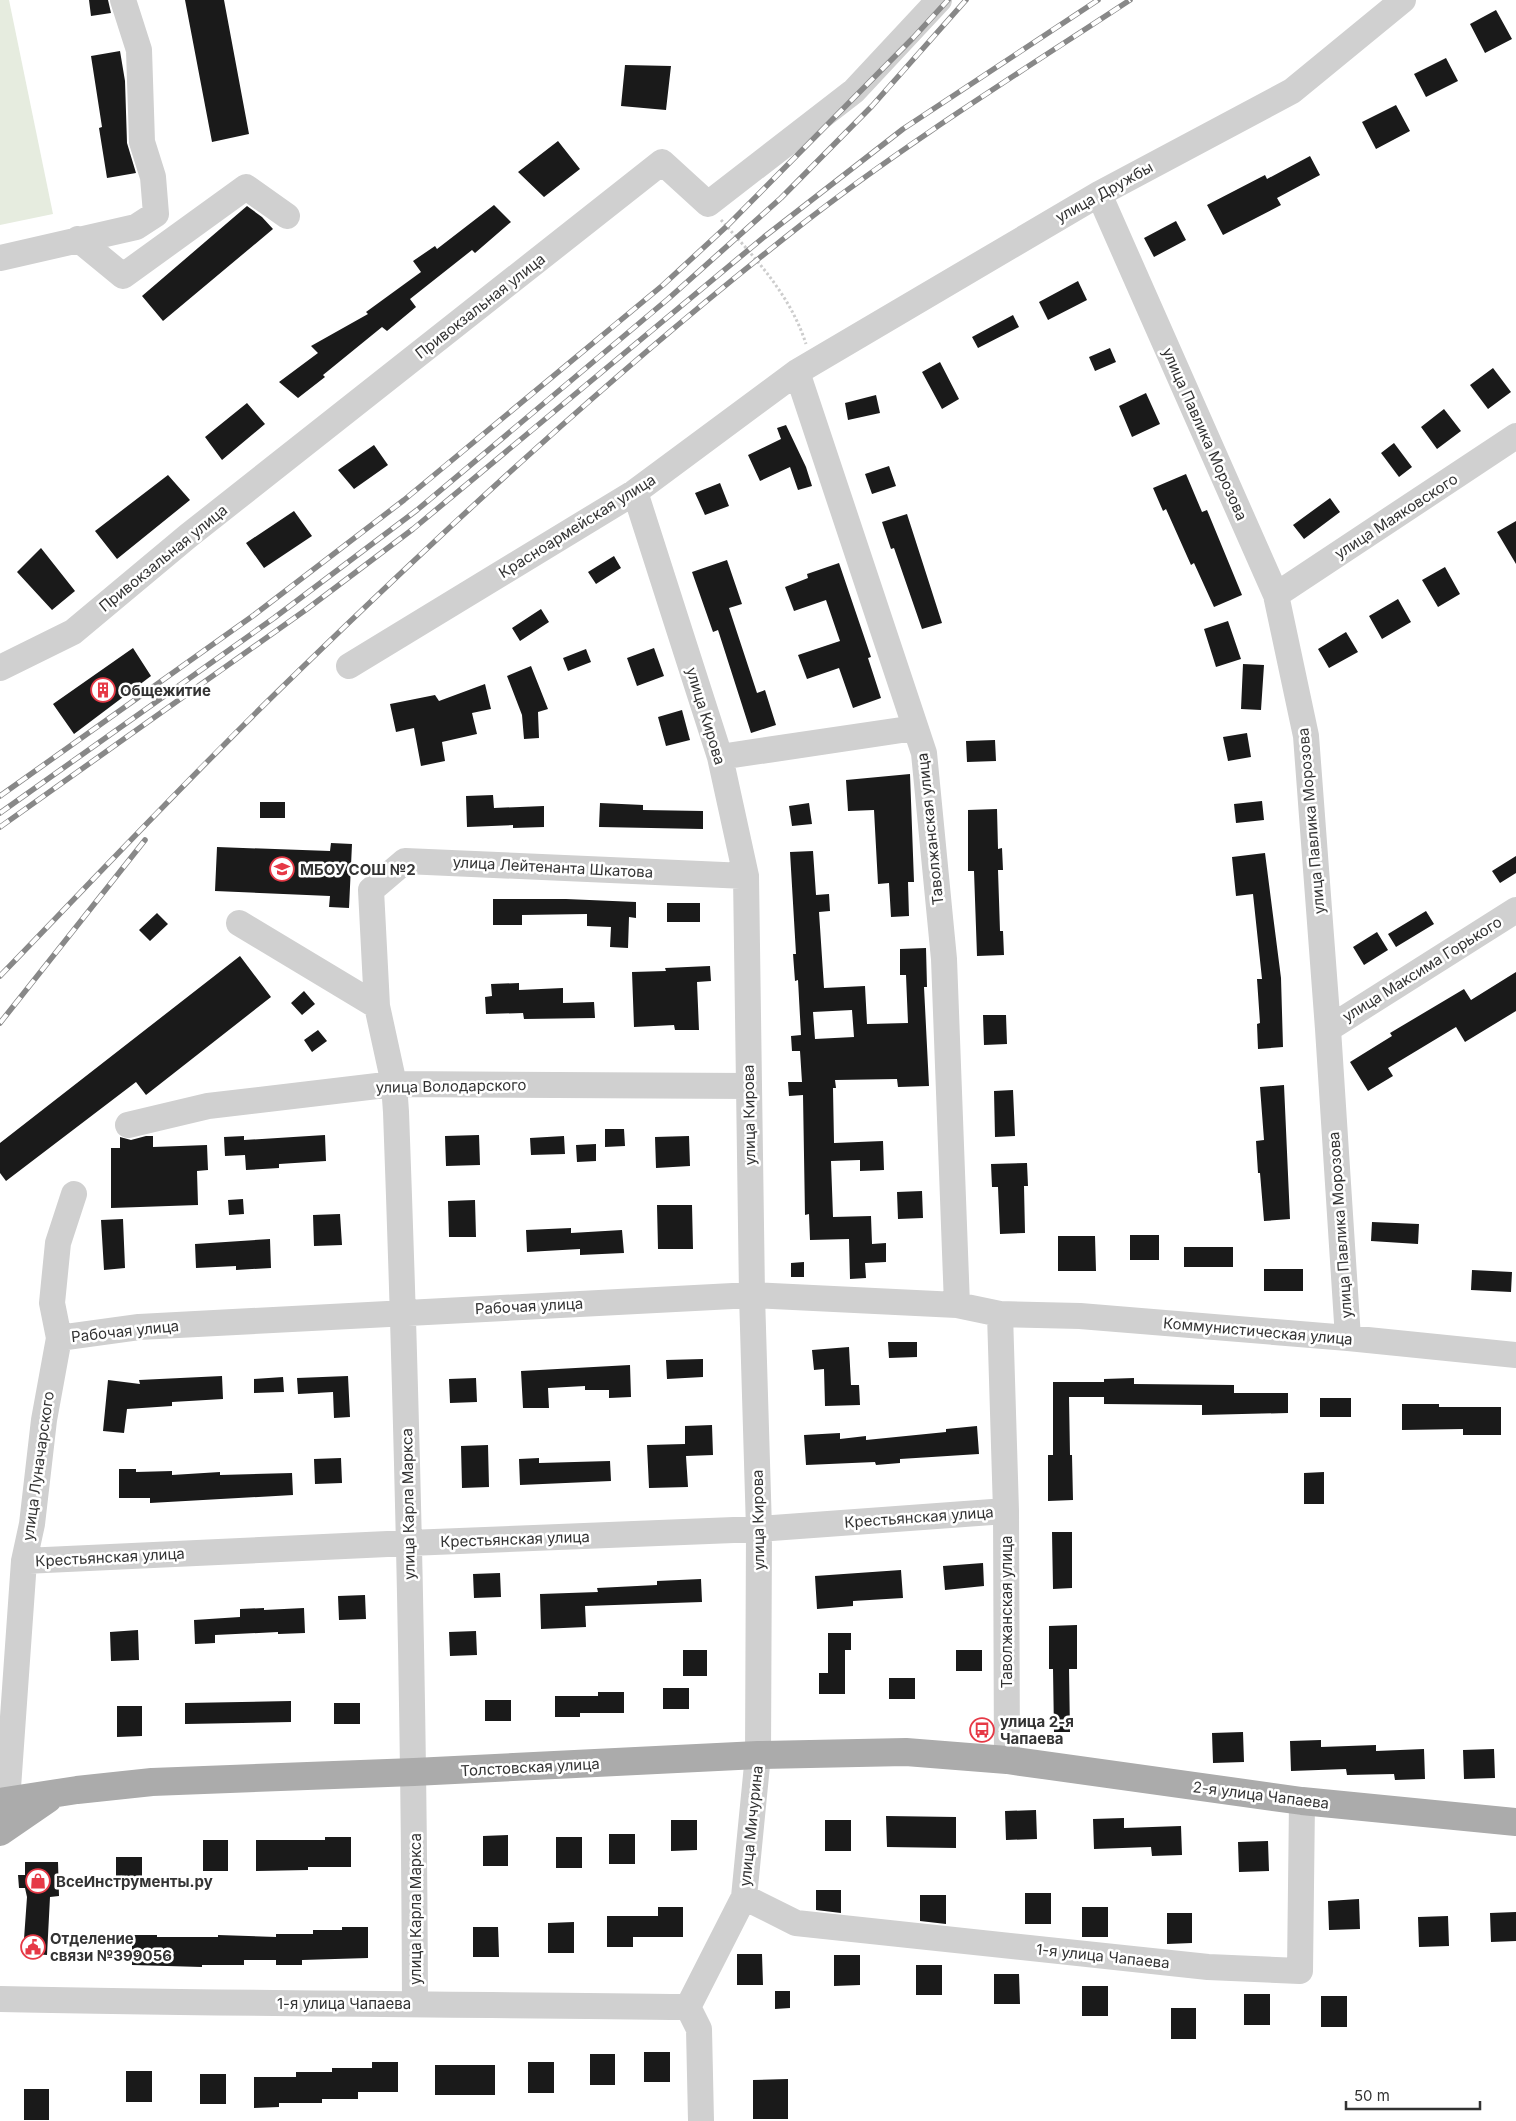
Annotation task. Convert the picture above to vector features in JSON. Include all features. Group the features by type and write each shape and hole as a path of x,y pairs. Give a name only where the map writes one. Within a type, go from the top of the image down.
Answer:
{"main road":[{"name":"Толстовская улица","path":"4,1802 77,1790 152,1782 414,1772 758,1755 906,1752 1007,1760"},
{"name":"2-я улица Чапаева","path":"1007,1760 1302,1801 1516,1822"},
{"path":"0,1832 53,1795"}],"street":[{"path":"0,258 136,227 156,214 154,177 142,142 139,50 123,0"},
{"path":"708,204 854,91 939,0"},
{"name":"улица Дружбы","path":"804,368 1099,194 1292,91 1403,0"},
{"name":"Привокзальная улица","path":"0,668 73,632 188,536 662,162 708,204"},
{"path":"78,239 123,276 246,187 287,216"},
{"name":"улица Павлика Морозова","path":"1099,194 1276,595 1306,736 1328,1029 1348,1338"},
{"name":"Красноармейская улица","path":"349,666 635,492 804,368"},
{"name":"Таволжанская улица","path":"804,368 924,753 944,959 957,1304"},
{"name":"улица Маяковского","path":"1276,595 1516,436"},
{"name":"улица Кирова","path":"635,492 720,757 746,876 752,1295 759,1529 758,1755"},
{"path":"720,757 915,728"},
{"name":"улица Лейтенанта Шкатова","path":"371,890 405,861 746,876"},
{"name":"улица Карла Маркса","path":"371,890 377,1006 394,1084 404,1312 414,1772 415,2004"},
{"name":"улица Максима Горького","path":"1328,1029 1516,910"},
{"path":"239,923 377,1006"},
{"name":"улица Володарского","path":"128,1125 208,1106 394,1084 749,1086"},
{"name":"улица Луначарского","path":"4,1802 24,1561 32,1524 44,1420 58,1338 52,1303 58,1243 74,1194"},
{"name":"Рабочая улица","path":"58,1338 140,1326 752,1295 957,1304 1000,1314"},
{"name":"Таволжанская улица","path":"1000,1314 1006,1511 1007,1760"},
{"name":"Коммунистическая улица","path":"1000,1314 1080,1316 1348,1338 1516,1355"},
{"name":"Крестьянская улица","path":"24,1561 759,1529 1006,1511"},
{"name":"улица Мичурина","path":"688,2007 744,1897 758,1755"},
{"name":"1-я улица Чапаева","path":"744,1897 796,1923 1208,1967 1300,1971 1302,1801"},
{"name":"1-я улица Чапаева","path":"0,1998 188,2003 688,2007"},
{"path":"688,2007 699,2029 701,2121"}],"path":[{"path":"708,204 782,292 799,324 804,368"}],"shaded area":[{"path":"0,0 9,0 53,214 0,225"}],"building":[{"path":"89,0 108,0 111,13 91,16"},
{"path":"185,0 224,0 249,134 212,142"},
{"path":"1496,10 1512,39 1485,53 1470,24"},
{"path":"120,51 125,81 127,143 136,173 107,178 99,128 102,127 91,56"},
{"path":"1446,58 1458,81 1426,97 1414,74"},
{"path":"625,65 671,66 666,110 621,106"},
{"path":"1396,105 1410,131 1376,149 1362,122"},
{"path":"558,141 580,169 544,197 518,172"},
{"path":"1310,156 1320,175 1277,198 1281,205 1223,235 1207,205 1265,175 1267,179"},
{"path":"494,205 511,222 475,253 472,250 410,299 416,307 387,331 382,327 298,398 279,382 318,353 311,346 368,314 366,312 421,272 413,261 435,246 437,249"},
{"path":"247,206 262,217 273,229 163,321 142,296"},
{"path":"1176,221 1186,240 1154,257 1144,238"},
{"path":"1078,281 1087,300 1048,320 1039,302"},
{"path":"1013,315 1019,327 978,348 972,337"},
{"path":"1110,348 1116,362 1095,371 1089,357"},
{"path":"940,362 959,399 942,409 922,372"},
{"path":"1493,368 1511,392 1488,409 1470,385"},
{"path":"1146,393 1160,424 1132,437 1119,406"},
{"path":"876,395 880,413 848,420 845,403"},
{"path":"247,403 265,424 222,460 205,437"},
{"path":"1444,409 1461,431 1437,449 1421,427"},
{"path":"786,425 806,467 812,486 798,490 790,467 760,481 748,455 781,439 777,428"},
{"path":"1394,443 1412,467 1399,477 1381,453"},
{"path":"374,445 388,465 354,489 338,470"},
{"path":"889,466 896,486 872,494 865,474"},
{"path":"1186,474 1202,512 1207,510 1242,595 1214,607 1194,563 1191,565 1166,509 1163,511 1153,488"},
{"path":"168,475 190,500 117,559 95,531"},
{"path":"720,483 729,506 705,515 695,493"},
{"path":"1330,498 1340,512 1304,539 1293,525"},
{"path":"294,511 312,536 264,568 246,543"},
{"path":"907,514 942,623 922,629 894,548 891,549 882,522"},
{"path":"1516,521 1516,564 1497,532"},
{"path":"41,548 75,591 52,610 17,572"},
{"path":"614,556 621,568 596,584 588,572"},
{"path":"727,560 742,604 729,608 757,693 765,690 776,725 751,733 718,630 713,632 692,572"},
{"path":"839,563 871,657 868,658 881,698 853,708 839,668 807,679 798,655 840,641 826,600 794,611 785,587 808,578 807,574"},
{"path":"1445,567 1460,594 1438,607 1422,580"},
{"path":"1398,599 1411,622 1382,639 1369,616"},
{"path":"541,609 549,622 520,641 512,628"},
{"path":"1228,621 1241,659 1216,667 1204,629"},
{"path":"1346,632 1358,652 1329,668 1318,649"},
{"name":"Общежитие","path":"133,648 151,676 74,734 53,704"},
{"path":"654,648 664,676 637,686 627,658"},
{"path":"586,649 591,662 568,671 563,658"},
{"path":"1243,664 1264,665 1261,710 1241,709"},
{"path":"531,666 548,709 538,712 539,738 524,739 522,715 507,676"},
{"path":"485,684 491,709 472,713 477,734 442,742 445,761 421,766 414,728 396,732 390,704 435,695 439,701"},
{"path":"682,710 690,740 666,746 658,717"},
{"path":"1247,733 1251,757 1228,761 1223,737"},
{"path":"995,740 996,761 967,762 966,741"},
{"path":"910,774 914,882 908,882 909,916 891,917 889,883 878,884 874,810 848,811 846,780"},
{"path":"493,795 494,808 544,806 544,827 513,828 513,825 467,827 466,796"},
{"path":"1262,801 1264,820 1236,823 1234,804"},
{"path":"260,802 285,802 285,818 260,818"},
{"path":"600,803 643,805 643,810 703,811 703,829 599,827"},
{"path":"809,803 812,824 792,826 789,806"},
{"path":"997,809 998,849 1002,848 1003,870 998,870 1000,931 1003,931 1004,955 977,956 974,871 968,871 968,810"},
{"path":"331,843 352,844 349,908 329,907 330,896 215,891 217,847 330,851"},
{"path":"813,851 816,895 829,894 830,911 819,912 824,988 865,986 867,1024 908,1023 906,975 900,975 900,949 926,948 927,987 924,987 929,1086 898,1087 897,1079 835,1080 836,1088 833,1088 834,1143 883,1141 884,1170 860,1171 860,1160 831,1161 833,1217 871,1216 872,1244 886,1243 886,1262 865,1263 866,1278 850,1279 849,1239 810,1240 809,1214 805,1215 803,1095 789,1096 788,1082 802,1082 800,1051 792,1051 791,1036 801,1035 798,980 795,981 793,954 796,954 790,852","holes":["852,1010 854,1037 815,1039 813,1012"]},
{"path":"1265,853 1281,978 1283,1047 1258,1049 1257,1024 1260,1023 1257,979 1262,979 1253,894 1236,896 1232,857"},
{"path":"1516,856 1516,873 1500,883 1492,871"},
{"path":"493,899 566,899 636,902 636,918 629,917 628,948 610,947 611,927 587,926 587,914 522,915 522,925 493,925"},
{"path":"667,903 700,903 700,922 667,922"},
{"path":"1426,911 1434,924 1396,947 1388,934"},
{"path":"157,913 168,924 150,941 139,930"},
{"path":"1377,932 1388,950 1364,965 1353,947"},
{"path":"240,956 271,997 146,1095 136,1082 6,1181 0,1173 0,1143"},
{"path":"710,966 711,981 697,982 699,1030 675,1030 674,1025 634,1027 632,972 666,971 665,968"},
{"path":"1516,972 1516,1011 1465,1042 1456,1027 1388,1068 1393,1076 1368,1091 1350,1062 1392,1036 1390,1033 1464,989 1471,1000"},
{"path":"519,983 519,990 563,988 563,1003 594,1002 595,1018 524,1019 523,1013 486,1014 485,997 492,996 491,984"},
{"path":"304,991 315,1004 302,1015 291,1003"},
{"path":"983,1015 1006,1015 1007,1044 984,1045"},
{"path":"318,1030 327,1041 312,1052 304,1040"},
{"path":"1284,1085 1290,1219 1264,1221 1256,1141 1264,1140 1260,1087"},
{"path":"1013,1090 1015,1136 995,1137 994,1091"},
{"path":"605,1129 624,1129 625,1146 605,1147"},
{"path":"325,1135 326,1161 279,1164 279,1168 246,1170 245,1155 225,1156 224,1137 244,1136 244,1140"},
{"path":"479,1135 480,1165 446,1166 445,1136"},
{"path":"153,1136 153,1147 207,1145 208,1170 197,1171 198,1205 111,1208 111,1148 120,1148 120,1137 131,1140"},
{"path":"564,1136 565,1154 531,1155 530,1138"},
{"path":"689,1136 690,1166 656,1168 655,1137"},
{"path":"596,1144 596,1161 577,1162 576,1145"},
{"path":"1027,1163 1028,1186 1024,1186 1025,1233 1000,1234 998,1187 992,1187 991,1164"},
{"path":"922,1191 923,1218 898,1219 897,1192"},
{"path":"243,1199 244,1214 229,1215 228,1200"},
{"path":"475,1200 476,1237 449,1237 448,1201"},
{"path":"657,1205 692,1205 693,1249 658,1249"},
{"path":"340,1214 342,1245 314,1246 313,1215"},
{"path":"123,1219 125,1268 104,1270 101,1220"},
{"path":"1372,1222 1419,1224 1418,1244 1371,1241"},
{"path":"571,1228 571,1233 622,1230 624,1253 580,1255 580,1249 527,1252 526,1230"},
{"path":"1130,1235 1159,1235 1159,1260 1130,1260"},
{"path":"1058,1236 1095,1236 1096,1271 1058,1271"},
{"path":"270,1239 271,1268 236,1270 236,1266 196,1268 195,1244"},
{"path":"1184,1247 1233,1247 1233,1267 1184,1267"},
{"path":"804,1262 804,1277 791,1277 791,1263"},
{"path":"1264,1269 1303,1269 1303,1291 1264,1291"},
{"path":"1472,1270 1512,1272 1511,1292 1471,1290"},
{"path":"888,1342 917,1342 917,1357 889,1358"},
{"path":"849,1347 851,1385 859,1385 860,1405 825,1406 824,1369 814,1370 812,1350"},
{"path":"703,1359 703,1377 667,1379 666,1360"},
{"path":"630,1365 631,1397 609,1398 609,1390 585,1390 585,1386 548,1388 549,1408 523,1408 521,1371"},
{"path":"222,1376 223,1399 172,1402 172,1406 127,1409 124,1433 103,1431 108,1380 140,1384 139,1380"},
{"path":"348,1376 350,1417 334,1418 333,1392 298,1394 297,1378"},
{"path":"283,1377 284,1392 254,1393 254,1379"},
{"path":"476,1378 477,1402 450,1403 449,1379"},
{"path":"1134,1378 1134,1384 1234,1385 1234,1393 1288,1393 1288,1413 1202,1415 1202,1405 1104,1404 1104,1397 1069,1397 1073,1500 1048,1501 1048,1455 1053,1455 1053,1382 1104,1382 1104,1379"},
{"path":"1320,1398 1351,1398 1351,1417 1320,1417"},
{"path":"1402,1404 1439,1404 1439,1407 1501,1407 1501,1435 1463,1435 1463,1429 1402,1430"},
{"path":"712,1425 713,1455 686,1456 688,1487 649,1488 647,1445 685,1444 685,1426"},
{"path":"977,1426 979,1454 900,1459 900,1463 876,1465 875,1462 806,1465 804,1435 840,1433 840,1439 866,1436 866,1440 946,1432 946,1429"},
{"path":"488,1445 489,1487 462,1488 461,1446"},
{"path":"341,1458 342,1483 315,1484 314,1459"},
{"path":"539,1458 539,1463 610,1461 611,1481 520,1485 519,1459"},
{"path":"119,1469 136,1469 136,1472 172,1471 172,1475 220,1472 220,1475 292,1473 293,1495 150,1503 150,1498 119,1498"},
{"path":"1324,1472 1324,1504 1304,1504 1304,1473"},
{"path":"1052,1532 1072,1532 1072,1588 1053,1589"},
{"path":"983,1563 984,1586 945,1590 943,1566"},
{"path":"901,1570 903,1598 853,1601 853,1606 817,1609 815,1576"},
{"path":"500,1573 501,1597 474,1598 473,1574"},
{"path":"701,1579 702,1602 585,1606 586,1627 541,1629 540,1594 598,1592 597,1588 657,1585 657,1581"},
{"path":"365,1595 366,1619 339,1620 338,1596"},
{"path":"264,1608 264,1610 304,1608 305,1633 278,1634 278,1632 215,1635 215,1643 195,1644 194,1620 240,1617 240,1609"},
{"path":"1077,1625 1077,1669 1069,1669 1070,1732 1054,1732 1053,1669 1049,1669 1049,1626"},
{"path":"138,1630 139,1660 111,1661 110,1632"},
{"path":"476,1631 477,1655 450,1656 449,1632"},
{"path":"828,1633 851,1633 851,1650 845,1650 845,1694 819,1694 819,1673 828,1673"},
{"path":"683,1650 707,1650 707,1676 683,1676"},
{"path":"956,1650 982,1650 982,1671 956,1671"},
{"path":"889,1678 915,1678 915,1699 889,1699"},
{"path":"663,1688 689,1688 689,1709 663,1709"},
{"path":"598,1692 624,1692 624,1713 580,1713 580,1717 555,1717 555,1696 598,1696"},
{"path":"485,1700 511,1700 511,1721 485,1721"},
{"path":"291,1701 291,1722 185,1724 185,1703"},
{"path":"334,1703 360,1703 360,1724 334,1724"},
{"path":"117,1706 142,1706 142,1736 117,1737"},
{"path":"1243,1732 1244,1762 1213,1763 1212,1733"},
{"path":"1321,1740 1321,1747 1376,1745 1376,1751 1424,1749 1425,1779 1395,1780 1394,1774 1347,1775 1346,1769 1291,1771 1290,1741"},
{"path":"1494,1749 1495,1778 1464,1779 1463,1750"},
{"path":"1036,1810 1037,1839 1006,1840 1005,1811"},
{"path":"886,1816 956,1817 956,1848 887,1847"},
{"path":"1124,1818 1124,1828 1181,1826 1182,1855 1152,1856 1151,1847 1094,1849 1093,1819"},
{"path":"671,1820 697,1820 697,1850 671,1851"},
{"path":"825,1820 851,1820 851,1851 825,1851"},
{"path":"609,1834 635,1834 635,1864 609,1864"},
{"path":"508,1835 508,1866 483,1866 483,1836"},
{"path":"325,1837 351,1837 351,1867 308,1867 308,1870 256,1871 256,1840 325,1840"},
{"path":"556,1837 582,1837 582,1868 556,1868"},
{"path":"203,1840 228,1840 228,1871 203,1871"},
{"path":"1268,1841 1269,1871 1239,1872 1238,1842"},
{"path":"116,1857 142,1857 142,1887 116,1887"},
{"path":"25,1862 58,1862 59,1896 50,1897 47,1955 23,1953 27,1897 25,1888 19,1888 18,1875 25,1875"},
{"path":"816,1890 841,1890 841,1913 816,1910"},
{"path":"1025,1893 1051,1893 1051,1924 1025,1924"},
{"path":"920,1895 946,1895 946,1924 920,1921"},
{"path":"1359,1899 1360,1929 1329,1930 1328,1901"},
{"path":"658,1907 683,1907 683,1937 633,1937 633,1947 607,1947 607,1916 658,1916"},
{"path":"1082,1907 1108,1907 1108,1937 1082,1937"},
{"path":"1516,1912 1516,1941 1491,1942 1490,1913"},
{"path":"1167,1913 1192,1913 1192,1943 1167,1944"},
{"path":"1448,1916 1449,1946 1419,1947 1418,1917"},
{"path":"574,1922 574,1953 548,1953 548,1923"},
{"path":"342,1927 368,1927 368,1958 302,1960 302,1965 276,1965 276,1960 244,1960 244,1965 202,1965 202,1967 132,1965 132,1935 157,1935 157,1937 218,1937 218,1935 276,1937 276,1934 313,1934 313,1930 342,1930"},
{"path":"473,1927 498,1927 499,1957 473,1957"},
{"path":"737,1954 762,1954 763,1985 737,1985"},
{"path":"834,1955 860,1955 860,1985 834,1986"},
{"path":"916,1965 942,1965 942,1995 916,1995"},
{"path":"994,1974 1019,1974 1020,2004 994,2004"},
{"path":"1082,1986 1108,1986 1108,2016 1082,2016"},
{"path":"775,1991 790,1991 790,2008 775,2009"},
{"path":"1244,1994 1270,1994 1270,2025 1244,2025"},
{"path":"1321,1996 1347,1996 1347,2027 1321,2027"},
{"path":"1171,2008 1196,2008 1196,2039 1171,2039"},
{"path":"644,2052 670,2052 670,2082 644,2082"},
{"path":"590,2054 615,2054 615,2085 590,2085"},
{"path":"372,2062 398,2062 398,2092 358,2092 358,2099 322,2099 322,2103 279,2103 279,2107 254,2108 254,2077 296,2077 296,2072 332,2072 332,2068 372,2068"},
{"path":"528,2062 554,2062 554,2093 528,2093"},
{"path":"435,2065 495,2065 495,2095 435,2095"},
{"path":"126,2071 152,2071 152,2102 126,2102"},
{"path":"200,2074 226,2074 226,2104 200,2104"},
{"path":"788,2079 788,2119 753,2119 753,2080"},
{"path":"24,2089 49,2089 49,2120 24,2120"}],"railway":[{"path":"0,796 254,615 404,500 663,285 727,226 913,38 948,0"},
{"path":"0,813 274,618 417,510 668,299 781,198 872,106 966,0"},
{"path":"0,827 307,609 413,529 764,237 903,129 1098,0"},
{"path":"0,976 238,730 401,573 597,394 732,280 841,195 963,109 1130,0"},
{"path":"0,1023 145,840"}],"place":[{"name":"Общежитие","path":"103,690"},
{"name":"МБОУ СОШ №2","path":"282,869"},
{"name":"улица 2-я Чапаева","path":"982,1730"},
{"name":"ВсеИнструменты.ру","path":"38,1881"},
{"name":"Отделение связи №399056","path":"33,1947"}]}
